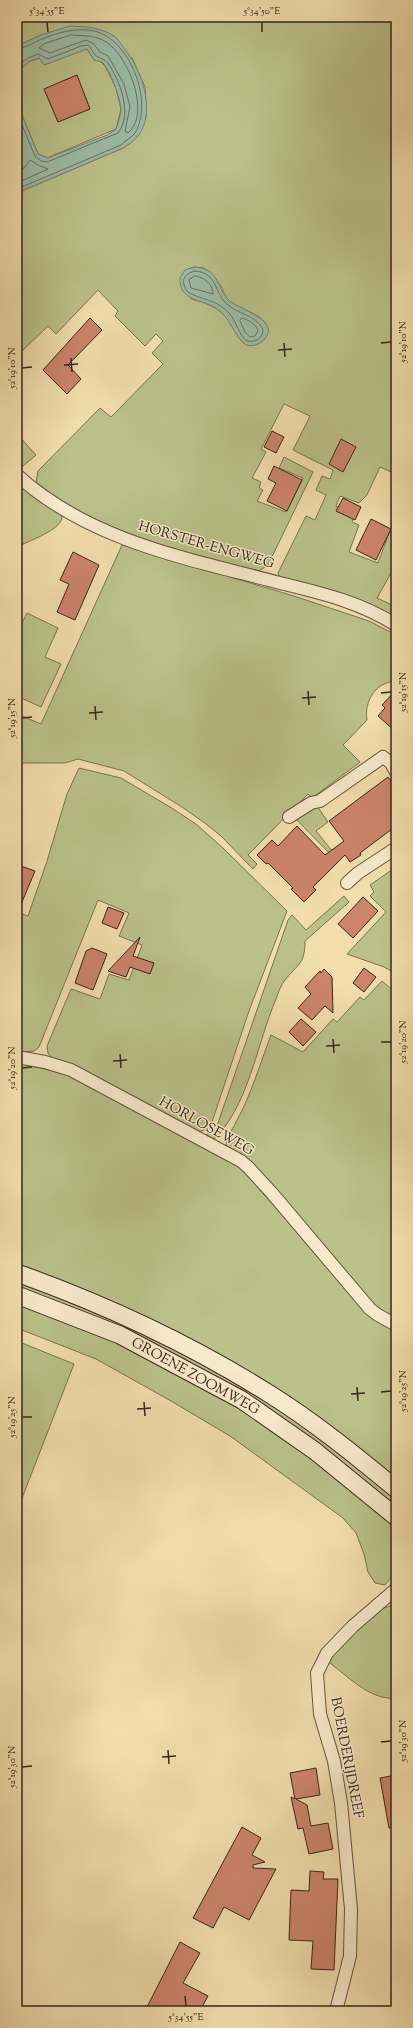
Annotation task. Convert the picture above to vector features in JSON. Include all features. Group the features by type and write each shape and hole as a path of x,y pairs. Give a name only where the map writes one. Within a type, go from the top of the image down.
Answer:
{"main road":[{"name":"GROENE ZOOMWEG","path":"17,1273 84,1299 178,1342 261,1389 336,1441 396,1489"},
{"name":"GROENE ZOOMWEG","path":"17,1294 120,1335 242,1400 315,1451 396,1517"}],"street":[{"name":"HORSTER-ENGWEG","path":"17,475 41,495 64,510 119,537 153,548 336,597 379,615 396,626"},
{"path":"290,817 311,803 320,801 383,757 390,763 396,772"},
{"path":"347,883 396,848"},
{"name":"HORLOSEWEG","path":"17,1057 45,1062 71,1070 241,1161 271,1192 370,1309 396,1325"},
{"name":"BOERDERIJDREEF","path":"336,2011 350,1956 352,1909 341,1803 334,1760 320,1714 317,1673 327,1653 353,1626 396,1589"}],"green space":[{"path":"17,17 396,17 396,474 380,467 367,495 359,503 340,496 336,506 356,514 352,522 359,525 349,552 378,563 391,528 396,530 396,564 377,598 392,605 396,597 396,618 369,603 355,598 325,588 280,577 278,573 306,516 315,520 326,495 316,490 322,476 330,479 333,470 293,450 310,416 284,404 261,449 266,452 252,478 261,482 259,488 263,490 257,501 286,512 303,478 279,468 284,457 313,472 268,565 259,571 171,548 114,528 61,500 36,482 38,471 100,408 111,417 163,364 152,353 163,341 156,334 145,346 115,316 118,311 98,290 56,334 48,326 17,356 17,193 123,148 138,136 146,117 145,87 132,58 41,35 17,46","holes":["194,267 204,268 221,286 229,300 257,316 266,325 267,331 265,338 261,342 254,345 246,345 239,337 231,322 223,313 208,304 191,299 185,270"]},
{"path":"82,49 87,49 92,57 105,66 116,88 121,109 116,129 47,158 38,154 17,103 17,72 30,61 40,58 44,65"},
{"path":"17,434 36,455 23,466 17,465"},
{"path":"17,483 50,508 62,515 58,525 52,530 17,547"},
{"path":"122,545 294,596 369,621 396,635 396,681 382,685 372,694 367,706 367,720 343,745 360,762 312,798 308,794 248,855 257,864 253,869 221,836 206,824 182,807 124,771 78,759 65,763 17,763 17,714 41,724"},
{"path":"27,613 58,628 45,657 61,664 41,707 17,696 17,633"},
{"path":"79,768 121,778 196,824 223,848 287,911 249,1011 210,1128 198,1132 78,1068 51,1057 48,1053 47,1046 71,989 100,999 109,974 129,980 142,945 119,936 129,913 98,900 39,1047 34,1051 17,1053 17,912 28,916 47,861 67,794"},
{"path":"317,806 328,822 316,831 337,857 335,859 296,819"},
{"path":"396,867 396,974 384,967 347,954 386,912 370,896 374,892 370,885"},
{"path":"344,896 349,902 305,941 304,955 300,963 284,982 269,1016 243,1094 235,1112 224,1128 212,1141 204,1136 211,1132 218,1123 288,920 292,915 306,930"},
{"path":"382,981 396,993 396,1320 373,1305 226,1148 228,1138 246,1101 271,1035 303,1052 333,1019 337,1022 360,997 364,1000"},
{"path":"17,1063 67,1074 239,1166 365,1310 383,1325 396,1330 396,1481 307,1413 17,1269"},
{"path":"17,1280 122,1320 274,1403 396,1496 396,1510 270,1413 17,1290"},
{"path":"17,1301 118,1342 239,1406 315,1458 394,1523 397,1559 394,1573 385,1585 375,1583 368,1572 364,1554 356,1533 343,1518 230,1436 96,1359 17,1328"},
{"path":"17,1341 74,1364 17,1511"},
{"path":"396,1604 396,1698 386,1698 359,1686 327,1661 378,1610"}],"water":[{"path":"70,26 93,28 109,33 121,43 141,78 146,103 144,126 138,136 123,148 17,193 17,165 20,150 17,143 17,103 38,154 48,158 107,135 116,129 121,108 117,91 106,67 100,61 94,60 87,49 44,65 39,58 30,61 17,72 17,46 41,35"},
{"path":"195,267 203,268 209,271 216,279 229,300 264,322 268,328 267,335 261,342 250,346 246,345 222,313 211,305 192,298 183,291 180,278 185,270"}],"building":[{"path":"77,75 90,109 58,122 44,89"},
{"path":"90,318 102,330 68,365 81,379 67,394 43,370"},
{"path":"272,431 284,437 276,453 264,447"},
{"path":"341,439 356,447 343,472 329,464"},
{"path":"274,466 302,480 287,511 267,501 276,483 268,479"},
{"path":"343,498 361,507 355,520 336,511"},
{"path":"371,519 391,529 376,560 356,550"},
{"path":"73,552 99,565 75,620 57,612 69,584 60,580"},
{"path":"396,690 396,732 378,716 385,708 382,705"},
{"path":"388,777 396,788 396,826 360,853 361,855 350,862 345,855 313,887 316,890 304,902 291,889 293,888 268,863 266,864 257,855 272,840 278,846 297,826 325,855 344,841 329,821"},
{"path":"21,866 35,871 17,914 17,875"},
{"path":"363,897 378,911 353,938 338,924"},
{"path":"108,907 124,913 117,929 102,923"},
{"path":"140,937 133,956 154,963 150,974 130,967 126,977 108,971"},
{"path":"92,948 107,954 93,990 75,983 86,951"},
{"path":"364,968 376,977 364,992 353,983"},
{"path":"324,969 332,977 333,1013 325,1006 312,1020 298,1008 311,994 305,987 320,971 321,973"},
{"path":"301,1019 316,1032 303,1046 289,1032"},
{"path":"316,1768 320,1795 296,1799 307,1805 311,1826 328,1823 333,1849 309,1854 303,1828 298,1829 291,1797 295,1799 290,1773"},
{"path":"396,1775 396,1828 389,1828 380,1778"},
{"path":"242,1827 261,1838 252,1855 265,1862 253,1865 253,1868 276,1869 249,1920 224,1907 213,1928 193,1918"},
{"path":"310,1871 324,1872 323,1879 338,1879 334,1970 311,1969 313,1941 289,1940 291,1890 309,1891"},
{"path":"180,1942 200,1953 183,1983 208,1996 200,2011 145,2011"}]}
